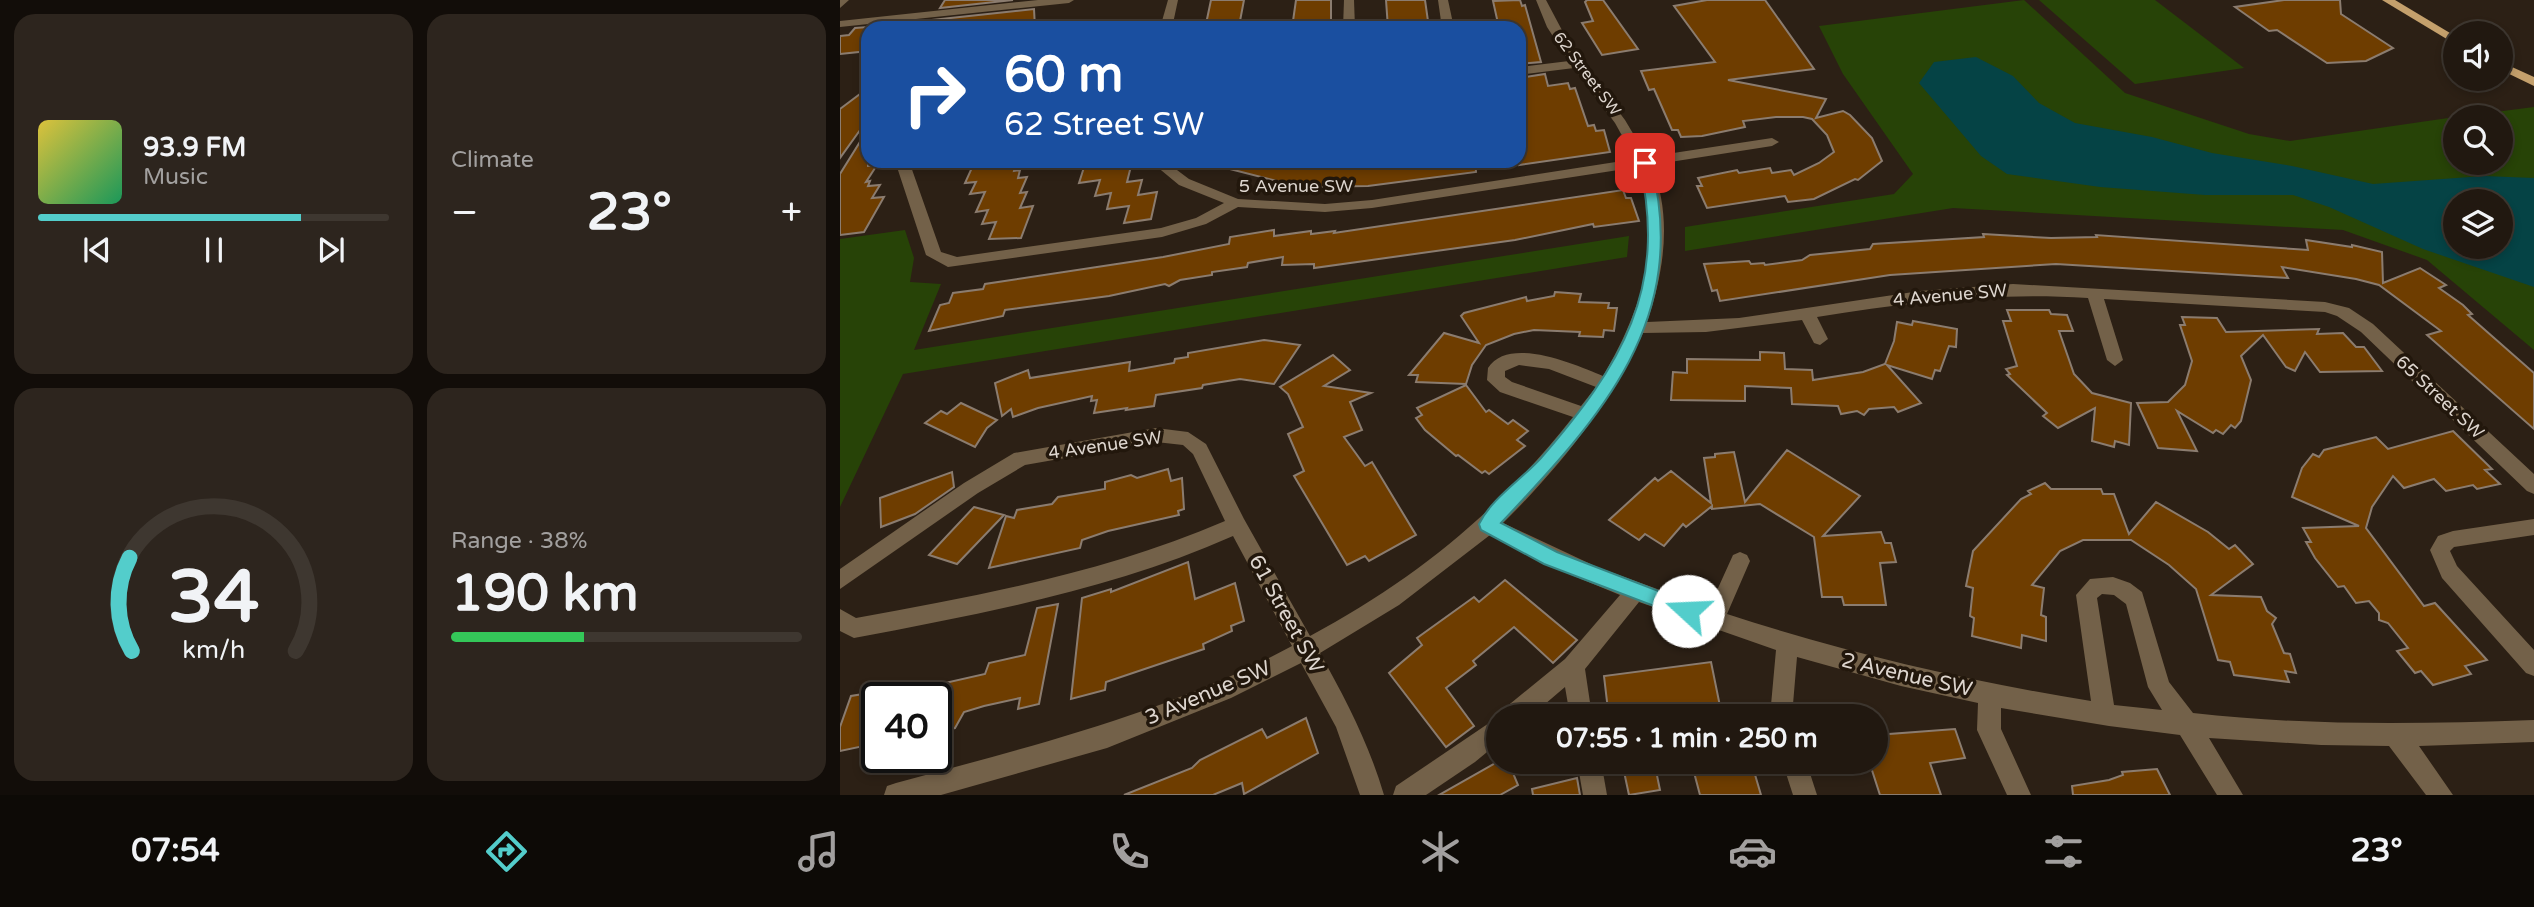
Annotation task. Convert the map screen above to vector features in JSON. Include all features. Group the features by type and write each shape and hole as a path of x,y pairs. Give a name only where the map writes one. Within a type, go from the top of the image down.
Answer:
{"main road":[{"path":"2387,0 2443,34"},
{"path":"2404,0 2443,23"},
{"path":"2513,71 2534,82"}],"street":[{"path":"840,5 844,0"},
{"path":"840,23 1069,0"},
{"path":"1168,21 1173,0"},
{"path":"1349,0 1349,21"},
{"path":"1443,0 1447,21"},
{"name":"62 Street SW","path":"1488,524 1545,464 1586,415 1607,384 1639,327 1651,285 1656,243 1654,202 1645,163 1630,133 1576,64 1552,26 1541,0"},
{"path":"1526,70 1576,64"},
{"name":"5 Avenue SW","path":"904,168 934,255 948,262 1149,234 1201,221 1236,202 1295,208 1347,207 1773,142"},
{"path":"1166,168 1184,182 1236,202"},
{"name":"4 Avenue SW","path":"1639,327 1685,328 1965,291 2028,289 2313,305 2343,312"},
{"path":"2094,292 2115,360"},
{"name":"65 Street SW","path":"2343,312 2367,328 2534,486"},
{"path":"1807,313 1820,339"},
{"path":"1586,415 1506,387 1496,380 1496,368 1506,359 1522,357 1607,384"},
{"name":"4 Avenue SW","path":"840,580 971,488 1021,458 1156,435 1188,439"},
{"name":"61 Street SW","path":"1188,439 1200,449 1237,525 1353,739 1372,795"},
{"name":"2 Avenue SW","path":"1488,524 1551,558 1635,592 1787,645 1898,675 1990,694 2188,726 2397,737 2534,731"},
{"name":"3 Avenue SW","path":"896,795 953,787 1105,736 1233,685 1306,649 1398,592 1488,524"},
{"path":"840,619 854,628 1069,586 1167,556 1237,525"},
{"path":"2534,527 2453,538 2445,542 2440,550 2449,572 2534,666"},
{"path":"1714,620 1740,561"},
{"path":"2104,714 2086,595 2097,585 2112,584 2124,589 2135,599 2159,687 2188,726 2231,795"},
{"path":"1527,704 1573,666 1635,592"},
{"path":"1782,704 1787,645"},
{"path":"1573,666 1579,704"},
{"path":"1990,694 1989,730 2019,795"},
{"path":"2397,737 2441,795"},
{"path":"1405,795 1486,739"},
{"path":"1591,774 1595,795"},
{"path":"1798,774 1805,795"}],"green space":[{"path":"2024,0 2125,93 2249,134 2290,141 2443,119 2443,175 2513,175 2513,110 2534,107 2534,350 2427,260 2343,230 1953,208 1685,251 1685,227 1894,194 1913,174 1843,74 1819,26"},
{"path":"2039,0 2155,0 2244,68 2135,84"},
{"path":"905,230 914,258 910,282 941,284 914,350 1629,236 1627,257 903,374 840,507 840,239"}],"water":[{"path":"1976,57 2013,76 2039,103 2075,123 2152,137 2212,153 2292,166 2373,184 2484,176 2534,178 2534,287 2452,259 2513,259 2513,189 2443,189 2443,256 2329,207 2293,195 2205,195 2100,187 2007,174 1981,156 1919,83 1934,62"}],"building":[{"path":"945,0 1013,0 940,8"},
{"path":"1211,0 1244,0 1240,21 1207,21"},
{"path":"1296,0 1331,0 1331,21 1293,21"},
{"path":"1386,0 1425,0 1428,21 1388,21"},
{"path":"1520,0 1522,6 1525,5 1541,62 1526,63 1526,21 1497,21 1493,1"},
{"path":"1603,0 1638,49 1602,55 1582,23 1593,21 1585,2"},
{"path":"1707,0 1765,0 1814,69 1728,80 1826,99 1816,118 1843,111 1850,115 1872,138 1882,161 1858,180 1855,179 1814,199 1788,202 1785,196 1707,208 1697,186 1702,186 1698,178 1737,170 1739,173 1770,168 1772,173 1791,170 1794,175 1834,152 1827,135 1812,119 1803,117 1743,121 1745,127 1702,136 1681,137 1678,130 1672,130 1654,89 1649,90 1641,71 1715,62 1674,6"},
{"path":"2284,0 2340,0 2341,14 2393,48 2366,61 2327,63 2277,30 2269,31 2235,7"},
{"path":"1034,9 1035,21 931,21"},
{"path":"855,28 861,28 861,52 840,54 840,36 849,35"},
{"path":"1545,74 1548,86 1568,83 1570,89 1575,88 1588,126 1594,125 1596,131 1604,130 1610,152 1526,164 1526,77"},
{"path":"861,93 861,129 840,158 840,109"},
{"path":"861,140 861,168 875,168 866,182 870,181 868,186 880,185 872,198 884,197 864,232 840,235 840,174"},
{"path":"972,168 1020,170 1018,178 1027,177 1020,193 1027,192 1020,208 1033,206 1021,238 989,239 996,222 982,224 988,210 976,212 985,192 970,194 976,182 965,183"},
{"path":"1084,168 1130,168 1127,182 1142,180 1138,195 1157,192 1151,219 1124,223 1129,206 1107,209 1111,193 1095,196 1100,180 1079,183"},
{"path":"1226,168 1476,168 1476,172 1368,186 1301,187"},
{"path":"1623,190 1626,198 1631,198 1639,221 1594,227 1593,224 1515,240 1314,268 1314,264 1282,265 1283,257 1180,280 1169,286 1165,284 1109,296 1005,310 1003,316 929,331 940,305 949,303 953,293 983,289 985,284 1163,257 1229,244 1230,237 1274,230 1274,236 1311,231 1311,234 1335,231 1334,233"},
{"path":"1983,234 2051,238 2097,237 2096,235 2308,250 2306,240 2352,245 2382,252 2383,283 2420,268 2446,285 2439,288 2463,305 2472,314 2468,315 2534,373 2534,429 2427,335 2441,331 2379,285 2356,279 2282,267 2288,278 2056,264 1890,275 1720,301 1717,290 1712,291 1704,264 1749,261 1751,264 1765,265 1802,260 1810,255 1870,249 1873,244 1984,237"},
{"path":"1555,292 1581,294 1579,302 1609,303 1608,308 1617,308 1614,331 1604,330 1603,337 1579,336 1580,332 1534,330 1514,334 1486,345 1472,365 1466,384 1416,382 1418,375 1409,375 1444,333 1479,343 1461,316 1464,313 1526,297 1527,301 1554,296"},
{"path":"2007,310 2049,310 2051,314 2067,315 2073,331 2059,331 2074,374 2092,393 2131,403 2129,445 2115,441 2114,447 2092,441 2095,408 2058,428 2043,416 2047,413 2007,375 2010,374 2006,369 2017,366 2003,321 2011,321"},
{"path":"2182,317 2217,318 2226,332 2319,329 2317,334 2343,333 2356,347 2364,347 2382,371 2320,372 2305,352 2295,371 2286,367 2263,335 2241,356 2251,380 2241,421 2235,428 2231,425 2223,434 2216,430 2213,433 2177,411 2197,451 2158,448 2137,403 2168,402 2185,385 2192,361 2180,325 2185,325"},
{"path":"1913,321 1957,329 1956,347 1949,346 1940,371 1935,370 1932,379 1887,365 1921,403 1898,412 1894,407 1869,409 1864,415 1857,411 1841,414 1838,406 1792,404 1791,388 1745,386 1745,401 1671,400 1673,372 1687,373 1687,359 1760,360 1760,352 1784,353 1785,369 1812,370 1813,380 1863,372 1885,364 1894,341 1897,322 1912,325"},
{"path":"1264,340 1300,345 1274,384 1240,379 1156,395 1154,406 1094,413 1097,400 1091,401 1092,396 1038,408 1013,417 1011,409 1002,416 995,383 1028,370 1030,378 1130,362 1129,371 1174,363 1175,359 1188,357 1188,353"},
{"path":"1333,355 1350,370 1324,386 1371,393 1350,402 1362,430 1344,437 1365,466 1372,462 1416,535 1369,561 1365,556 1347,565 1294,476 1304,471 1288,434 1303,427 1288,394 1280,387"},
{"path":"1466,385 1486,412 1489,410 1508,424 1513,420 1528,431 1517,440 1525,446 1489,474 1485,471 1482,473 1456,456 1425,430 1416,418 1422,415 1417,408"},
{"path":"961,403 997,420 987,428 975,447 925,423 941,411 947,414"},
{"path":"2453,431 2492,469 2485,470 2500,484 2477,489 2473,485 2446,491 2434,479 2404,488 2393,476 2372,507 2366,528 2424,606 2435,603 2487,660 2465,666 2471,674 2433,685 2421,671 2415,673 2397,651 2408,648 2388,623 2379,620 2379,613 2369,601 2356,603 2344,586 2338,587 2315,558 2306,542 2311,542 2303,528 2359,526 2292,497 2302,468 2313,454 2319,457 2324,450 2376,437 2388,449"},
{"path":"1787,450 1860,496 1823,536 1881,532 1885,543 1891,543 1896,562 1880,563 1886,605 1844,605 1842,597 1822,597 1814,537 1760,504 1712,509 1712,506 1686,527 1683,524 1664,546 1645,534 1639,540 1609,520 1655,478 1658,481 1671,471 1711,503 1704,458 1715,457 1715,454 1734,452 1745,502"},
{"path":"1168,469 1171,481 1182,478 1184,509 1178,511 1179,515 1108,531 1082,540 1080,548 989,568 1006,516 1014,518 1017,510 1052,504 1058,497 1105,489 1105,482 1131,475 1137,478"},
{"path":"952,472 954,487 915,514 881,527 880,498"},
{"path":"2045,483 2051,489 2101,489 2103,494 2114,494 2129,534 2156,502 2208,532 2229,549 2235,545 2253,564 2211,595 2261,597 2267,611 2276,618 2272,624 2284,653 2290,654 2296,673 2285,671 2289,682 2234,675 2230,662 2218,660 2196,589 2169,565 2131,540 2083,540 2060,551 2032,585 2044,588 2041,615 2046,617 2046,641 2022,635 2021,648 1972,636 1974,618 1970,616 1973,588 1966,586 1973,551 2021,499 2031,494 2028,491"},
{"path":"974,507 1004,515 957,564 929,555"},
{"path":"1188,562 1195,599 1235,583 1244,621 1231,626 1232,631 1203,644 1204,649 1106,682 1105,690 1071,699 1082,598 1111,589 1111,592"},
{"path":"1505,580 1577,640 1553,663 1514,627 1473,661 1476,665 1446,688 1474,726 1446,747 1389,673 1422,645 1417,638 1474,597 1479,602"},
{"path":"1058,604 1039,704 1018,709 1020,698 984,706 964,712 952,729 952,682 949,682 985,674 989,663 1025,655 1037,608"},
{"path":"1711,662 1720,704 1607,704 1604,676"},
{"path":"861,694 861,747 840,751 840,727 851,696"},
{"path":"1306,718 1318,753 1244,794 1242,783 1213,795 1124,795 1192,768 1200,760 1262,729 1267,738"},
{"path":"1955,729 1965,758 1930,763 1941,795 1880,795 1873,774 1888,774 1888,734"},
{"path":"1486,768 1486,774 1513,774 1518,785 1500,795 1439,795"},
{"path":"2157,769 2170,795 2073,795 2072,786 2109,780 2123,775 2122,772"},
{"path":"1624,774 1657,774 1660,790 1629,795"},
{"path":"1694,774 1755,774 1761,795 1700,795"},
{"path":"1577,778 1580,795 1533,795 1532,789"}],"route":[{"path":"1645,163 1657,222 1651,285 1639,327 1623,358 1586,415 1545,464 1488,524 1551,558 1688,611"}]}
